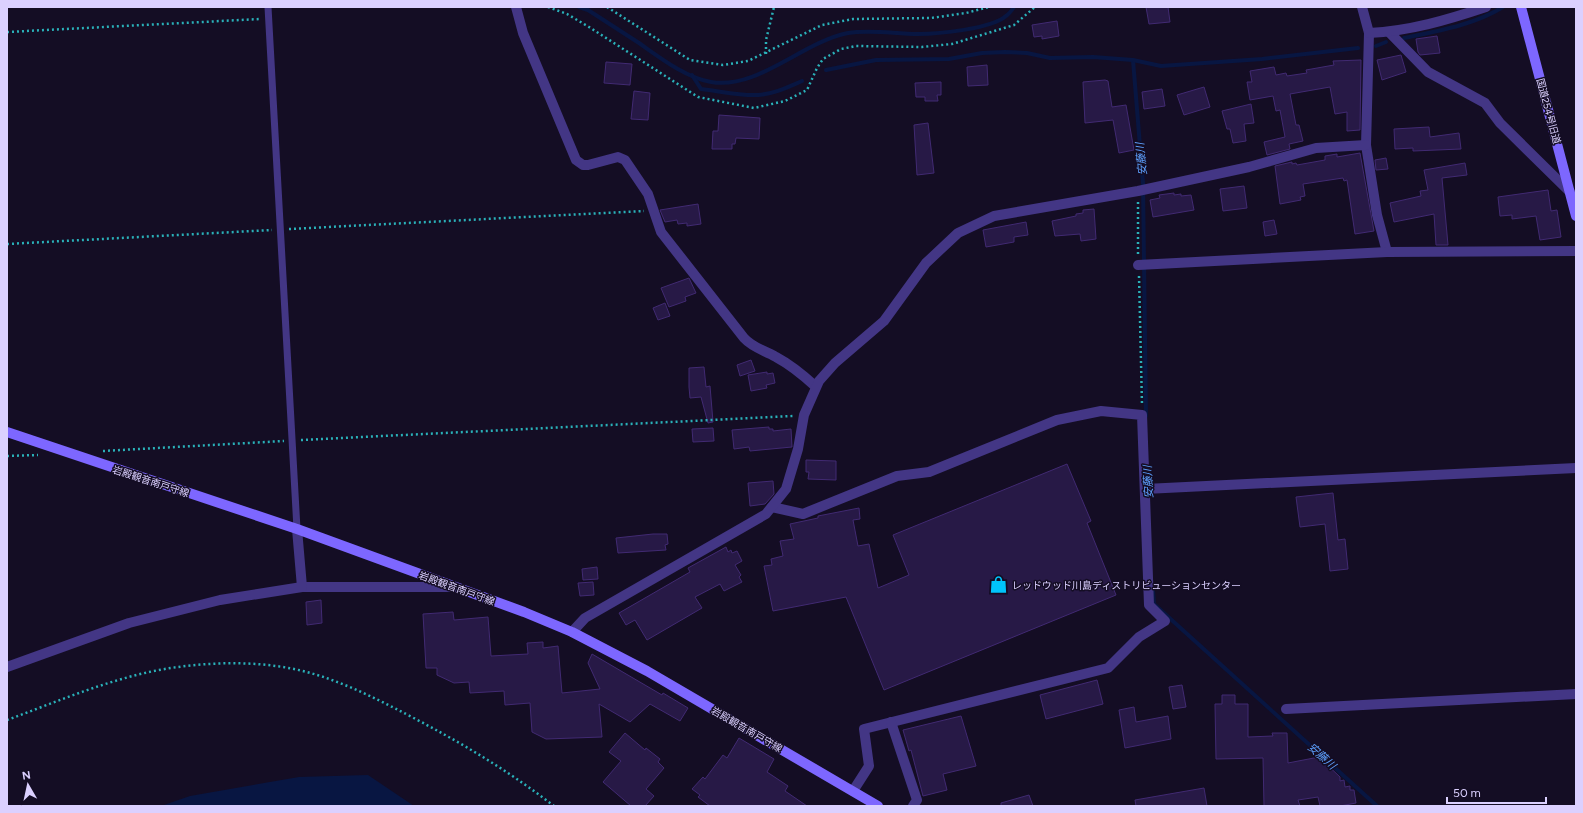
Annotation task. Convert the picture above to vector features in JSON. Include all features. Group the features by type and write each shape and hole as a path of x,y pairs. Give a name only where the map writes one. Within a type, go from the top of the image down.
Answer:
{"main road":[{"name":"国道254号旧道","path":"1521,7 1576,216"},
{"name":"岩殿観音南戸守線","path":"7,432 297,530 455,587 572,632 647,671 878,806"}],"street":[{"path":"516,7 523,33 576,160 588,165 618,157 622,158 648,194 661,232 744,338 751,346 774,356 798,370 815,386"},
{"path":"1362,7 1369,33 1366,144 1377,215 1387,252"},
{"path":"1369,33 1389,32 1435,24 1486,7"},
{"path":"1389,32 1428,72 1485,103 1500,123 1570,192"},
{"path":"572,632 585,618 766,514 786,489 798,449 804,415 815,386 835,363 884,321 926,263 958,233 994,216 1138,191 1249,167 1316,148 1366,144"},
{"path":"1138,265 1387,252 1576,251"},
{"path":"772,507 803,514 897,476 929,472 1057,420 1101,411 1142,415 1149,605 1165,621 1139,637 1108,668 864,729 869,766 853,791"},
{"path":"1145,489 1576,468"},
{"path":"297,530 302,587"},
{"path":"7,667 129,623 220,600 302,587 455,587"},
{"path":"1286,710 1576,694"},
{"path":"892,722 917,800 913,806"}],"lane":[{"path":"268,7 297,530"}],"path":[{"path":"548,7 567,14 589,27 698,97 754,108 785,101 807,90 817,68 824,59 841,49 856,46 922,47 952,44 1014,26 1035,7"},
{"path":"607,7 690,60 723,65 748,61 766,54 822,25 853,19 931,18 966,13 989,7"},
{"path":"766,54 766,40 774,7"},
{"path":"7,32 269,19"},
{"path":"1138,191 1138,265 1142,415"},
{"path":"7,244 654,211"},
{"path":"101,452 804,415"},
{"path":"7,720 136,675 170,668 232,663 268,665 295,669 368,695 441,731 491,761 554,806"}],"water":[{"path":"368,775 414,806 161,806 190,796 299,777"}],"building":[{"path":"1146,7 1168,7 1170,22 1149,24"},
{"path":"1057,21 1059,36 1042,39 1042,36 1034,37 1032,25"},
{"path":"1437,36 1440,53 1420,55 1418,52 1416,39"},
{"path":"1401,55 1406,72 1382,80 1377,60"},
{"path":"1361,60 1360,130 1347,131 1347,112 1335,114 1330,87 1290,94 1296,125 1299,125 1303,141 1289,144 1290,149 1267,155 1264,142 1285,137 1280,110 1276,111 1273,96 1250,100 1247,82 1252,82 1250,71 1274,67 1276,75 1286,73 1287,76 1307,73 1306,70 1334,65 1333,61"},
{"path":"606,62 632,64 630,85 604,83"},
{"path":"987,65 988,85 968,86 967,67"},
{"path":"1108,81 1112,107 1126,105 1134,150 1119,153 1113,120 1085,123 1083,82"},
{"path":"941,82 941,95 937,95 938,101 925,101 925,97 916,97 915,83"},
{"path":"1204,87 1210,107 1184,115 1177,95"},
{"path":"1162,89 1165,106 1144,109 1142,92"},
{"path":"634,91 650,93 648,120 631,119"},
{"path":"1251,104 1254,123 1244,124 1246,141 1233,143 1230,129 1227,129 1222,111"},
{"path":"719,115 760,118 759,139 736,138 735,144 732,144 732,149 712,149 713,131 718,131"},
{"path":"928,123 934,173 917,175 914,125"},
{"path":"1429,127 1430,137 1459,133 1461,149 1413,151 1413,148 1395,149 1394,129"},
{"path":"1360,153 1374,231 1355,234 1347,180 1344,181 1343,178 1303,184 1305,196 1300,197 1301,200 1280,204 1275,166 1292,162 1292,164 1296,163 1297,165 1325,160 1325,156 1337,154 1337,157"},
{"path":"1386,158 1388,169 1376,170 1375,160"},
{"path":"1465,163 1467,175 1442,178 1448,245 1436,245 1434,214 1394,222 1390,203 1421,196 1420,191 1428,190 1424,170"},
{"path":"1244,186 1247,208 1223,211 1220,189"},
{"path":"1548,190 1551,211 1557,210 1561,237 1540,240 1536,216 1512,219 1512,215 1500,216 1498,197"},
{"path":"1174,193 1174,195 1181,194 1181,196 1191,195 1194,210 1153,217 1150,200 1160,198 1159,195"},
{"path":"698,204 701,224 687,226 687,223 678,224 677,220 665,222 660,210"},
{"path":"1094,209 1096,239 1081,241 1080,234 1055,236 1052,221 1076,216 1076,214 1083,213 1083,210"},
{"path":"1274,220 1277,234 1265,236 1263,222"},
{"path":"1026,222 1028,235 1014,237 1014,242 986,247 983,230"},
{"path":"689,278 696,293 685,297 686,301 669,307 661,288"},
{"path":"665,303 670,316 658,320 653,308"},
{"path":"751,360 755,371 740,376 737,365"},
{"path":"704,367 706,387 710,386 713,422 708,423 701,397 690,398 689,387 689,368"},
{"path":"767,372 767,374 773,373 775,383 766,385 767,388 751,391 748,375"},
{"path":"769,427 769,429 773,429 773,431 791,429 792,447 750,451 749,447 734,449 732,430"},
{"path":"713,428 714,441 693,442 692,429"},
{"path":"806,460 836,461 836,480 808,479 809,472 806,472"},
{"name":"レッドウッド川島ディストリビューションセンター","path":"1067,464 1091,521 1087,523 1116,595 884,690 846,597 773,611 764,566 772,565 771,559 783,556 780,541 794,539 790,524 818,518 818,516 859,508 860,519 853,520 858,546 869,544 878,588 909,575 893,535"},
{"path":"773,481 774,494 765,504 750,506 748,483"},
{"path":"1333,493 1338,540 1345,539 1348,569 1330,571 1325,524 1300,527 1296,497"},
{"path":"667,534 668,544 665,545 666,550 618,553 616,538"},
{"path":"726,547 728,552 731,550 732,553 737,551 742,561 735,565 741,575 739,577 742,582 724,591 720,584 695,597 702,608 647,640 635,620 626,625 619,613 690,572 688,568"},
{"path":"597,567 598,579 583,580 582,569"},
{"path":"593,582 594,595 580,596 578,583"},
{"path":"321,600 322,623 307,625 306,602"},
{"path":"453,612 454,620 488,617 491,656 528,654 527,643 543,642 543,648 558,646 562,693 600,689 588,663 592,654 662,695 663,693 688,708 680,721 650,704 630,722 599,704 602,737 546,739 532,732 530,703 505,705 504,691 470,693 469,682 454,683 437,675 437,668 426,668 423,614"},
{"path":"1097,680 1103,704 1046,719 1040,695"},
{"path":"1182,685 1186,707 1173,709 1169,687"},
{"path":"1222,695 1235,695 1235,704 1248,704 1248,737 1273,736 1272,733 1287,733 1288,763 1319,757 1340,777 1340,781 1344,780 1345,787 1350,786 1350,790 1354,790 1356,803 1340,806 1320,806 1318,797 1298,800 1300,806 1264,806 1263,758 1216,759 1215,704 1222,704"},
{"path":"1134,707 1136,722 1168,716 1171,739 1125,748 1119,710"},
{"path":"961,716 976,766 943,774 947,790 923,796 911,750 909,751 903,730"},
{"path":"625,733 645,750 646,748 660,759 658,762 664,768 646,789 654,796 645,806 631,806 603,782 621,761 609,752"},
{"path":"739,738 774,759 767,772 788,786 785,791 807,806 710,806 698,797 700,795 692,789 703,777 705,779 723,755 727,758"},
{"path":"1204,788 1207,806 1136,806 1135,800"},
{"path":"1029,795 1033,806 1001,806 1001,803"}],"waterway":[{"path":"579,7 588,10 683,72 702,80 728,83 746,79 763,72 831,38 848,33 865,31 927,34 964,30 999,21 1014,7"},
{"path":"1404,38 1468,23 1503,7"},
{"path":"1376,46 1386,42"},
{"path":"826,70 876,60 949,59 982,53 1005,52 1027,53 1050,58 1093,57 1133,60 1161,66 1262,59 1358,48"},
{"name":"安藤川","path":"1133,60 1143,183 1146,416"},
{"path":"692,75 701,89 744,95 770,93 802,81"},
{"name":"安藤川","path":"1153,590 1154,604 1377,806"}],"place":[{"name":"レッドウッド川島ディストリビューションセンター","path":"999,585"}]}
